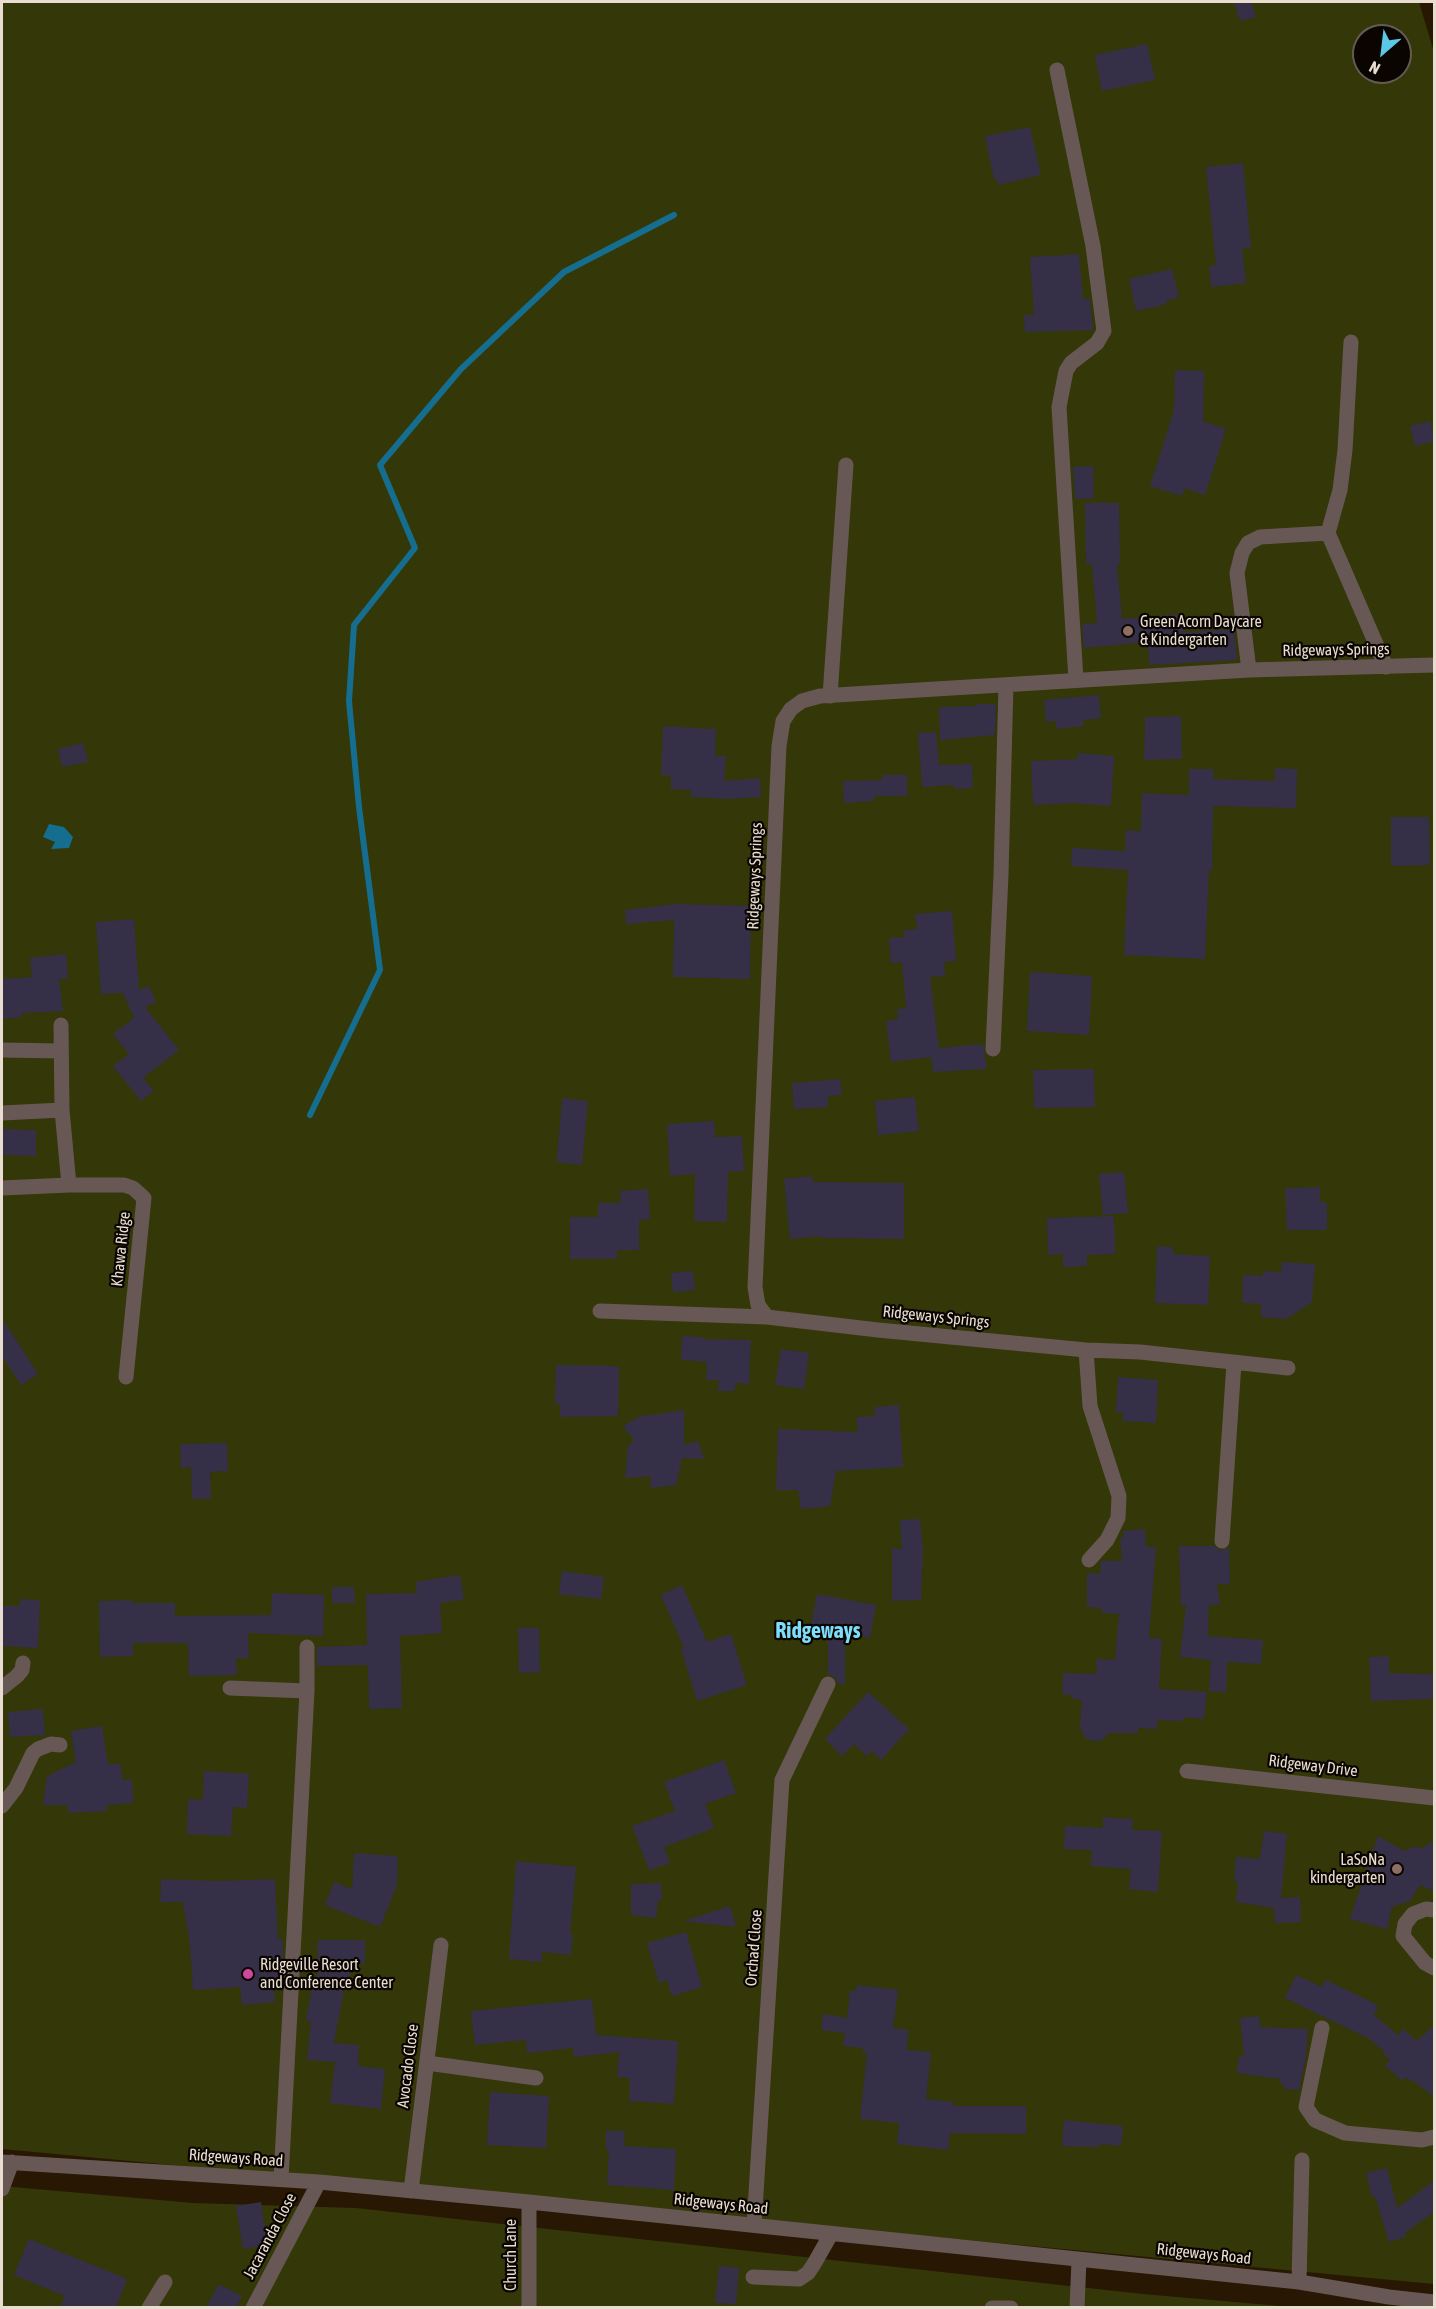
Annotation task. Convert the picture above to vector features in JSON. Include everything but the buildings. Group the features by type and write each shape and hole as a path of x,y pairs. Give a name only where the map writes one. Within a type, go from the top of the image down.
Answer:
{"street":[{"path":"1057,70 1094,246 1104,331 1097,343 1071,363 1066,370 1059,407 1076,680"},
{"path":"1350,342 1345,450 1340,490 1328,533 1386,667"},
{"path":"830,696 846,465"},
{"path":"1250,670 1237,573 1242,553 1248,543 1260,537 1328,533"},
{"name":"Ridgeways Springs","path":"1288,1368 767,1317 758,1305 755,1287 779,746 783,721 791,709 802,701 830,696 1250,670 1434,665"},
{"path":"993,1049 1006,685"},
{"path":"61,1024 62,1110 69,1185"},
{"path":"2,1050 61,1051"},
{"path":"2,1113 62,1110"},
{"name":"Khawa Ridge","path":"2,1188 124,1185 133,1188 144,1198 126,1377"},
{"path":"600,1311 767,1317"},
{"path":"1086,1350 1090,1406 1119,1496 1118,1518 1107,1540 1089,1560"},
{"path":"1222,1541 1234,1363"},
{"path":"281,2179 307,1691 307,1647"},
{"path":"2,1688 22,1671 23,1663"},
{"name":"Orchad Close","path":"754,2225 782,1780 828,1684"},
{"path":"230,1688 307,1691"},
{"path":"2,1806 16,1788 33,1754 44,1746 60,1745"},
{"name":"Ridgeway Drive","path":"1187,1771 1434,1798"},
{"path":"1434,1910 1413,1914 1405,1924 1403,1936 1425,1963 1434,1968"},
{"name":"Avocado Close","path":"411,2191 441,1945"},
{"path":"1322,2028 1306,2108 1315,2120 1345,2133 1422,2140 1434,2137"},
{"path":"427,2063 536,2078"},
{"path":"1299,2282 1302,2160"},
{"path":"2,2189 7,2162"},
{"name":"Ridgeways Road","path":"7,2162 281,2179 529,2202 1299,2282 1388,2302 1434,2302"},
{"name":"Jacaranda Close","path":"253,2307 319,2182"},
{"name":"Church Lane","path":"529,2202 529,2307"},
{"path":"753,2277 799,2279 814,2264 831,2234"},
{"path":"1077,2307 1079,2260"},
{"path":"149,2307 165,2282"},
{"path":"992,2307 1011,2307"}],"green space":[{"path":"2,2 1419,2 1434,52 1434,2284 2,2149"},
{"path":"2,2186 193,2203 356,2208 1143,2294 1292,2307 2,2307"}],"water":[{"path":"49,824 64,827 73,837 69,848 51,849 55,842 43,837"}],"waterway":[{"path":"310,1115 380,970 359,807 349,701 354,625 415,548 380,465 461,369 564,272 674,215"}],"place":[{"name":"Green Acorn Daycare & Kindergarten","path":"1128,631"},
{"name":"LaSoNa kindergarten","path":"1397,1869"},
{"name":"Ridgeville Resort and Conference Center","path":"248,1974"}],"district":[{"name":"Ridgeways","path":"818,1631"}]}
